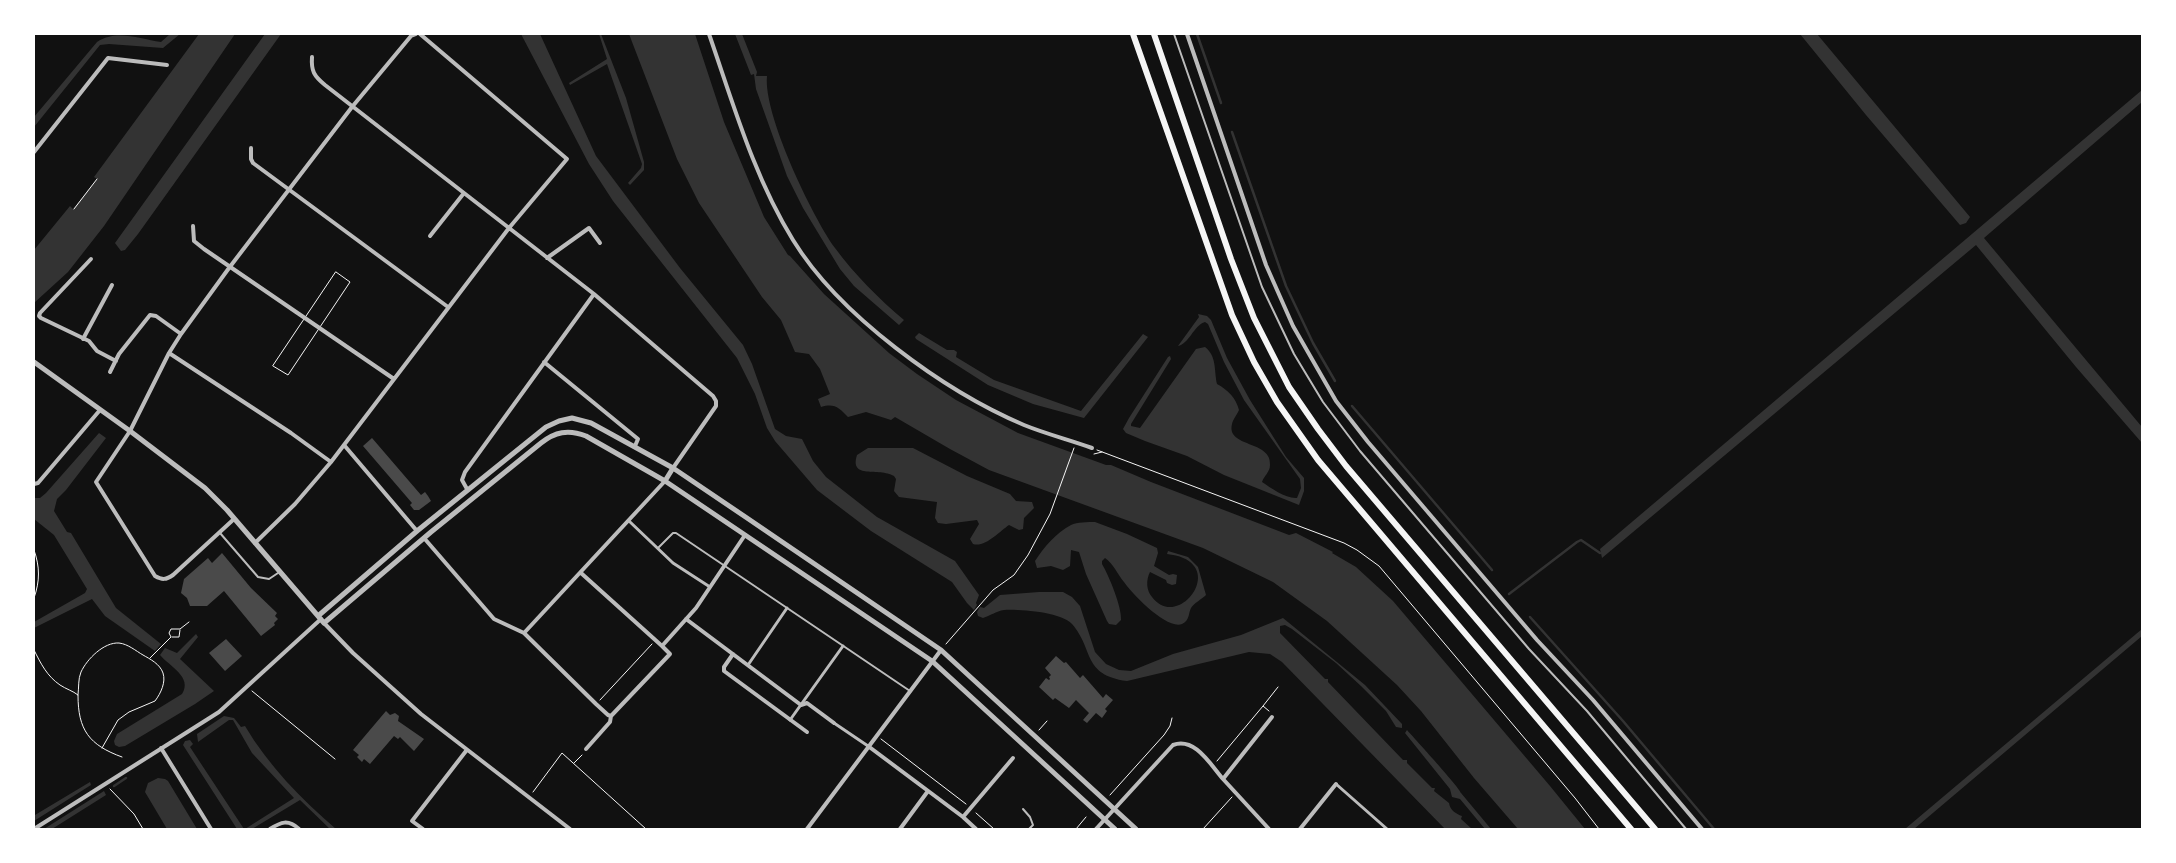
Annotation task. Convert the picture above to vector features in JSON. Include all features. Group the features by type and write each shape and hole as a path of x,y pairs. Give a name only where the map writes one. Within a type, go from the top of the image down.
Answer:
{"highway":[{"path":"1133,34 1232,315 1254,362 1277,402 1318,460 1631,829"},
{"path":"1154,34 1236,273 1265,342 1298,400 1346,466 1655,829"}],"street":[{"path":"234,519 173,575 167,579 161,579 155,576 96,482 130,431 169,353 181,334 352,107 412,36 416,34"},
{"path":"255,543 295,504 331,462 509,228 566,159 420,34"},
{"path":"709,34 741,126 772,202 803,255 831,288 886,339 920,366 962,393 1026,426 1092,448"},
{"path":"1187,34 1266,265 1297,334 1336,401 1380,457 1537,640 1593,700 1702,829"},
{"path":"312,57 314,75 352,107 594,294 713,396 716,401 716,406 666,481 524,633"},
{"path":"34,152 108,58 167,65"},
{"path":"251,148 253,163 448,307"},
{"path":"430,236 464,193"},
{"path":"193,226 194,241 229,268 394,379"},
{"path":"547,258 590,228 600,243"},
{"path":"91,259 39,316 92,343 97,351 116,361"},
{"path":"83,339 112,285"},
{"path":"467,489 462,480 465,472 594,294"},
{"path":"110,372 140,326 150,315 156,316 181,334"},
{"path":"169,353 291,433 331,462"},
{"path":"34,362 205,488 280,571 321,620 394,691 466,751 570,829"},
{"path":"544,362 638,439 634,446"},
{"path":"34,484 38,483 100,410"},
{"path":"34,829 218,712 417,531 467,489 546,427 564,419 572,418 587,421 673,468 941,650 1136,829"},
{"path":"321,620 541,443 560,432 574,432 586,436 666,481 932,661 1115,829"},
{"path":"344,445 494,619 524,633 596,704 611,716"},
{"path":"629,521 674,563 710,588"},
{"path":"662,646 710,588 745,535"},
{"path":"582,573 670,654 611,716 610,722 585,750"},
{"path":"748,665 787,608"},
{"path":"686,619 801,706"},
{"path":"790,720 843,646"},
{"path":"807,829 941,650"},
{"path":"733,654 724,667 724,671 807,732"},
{"path":"801,706 807,703 868,746 963,817 976,829"},
{"path":"1223,779 1273,716"},
{"path":"1096,829 1173,745 1183,743 1193,746 1269,829"},
{"path":"161,748 211,829"},
{"path":"422,829 412,821 466,751"},
{"path":"963,817 1013,758"},
{"path":"1300,829 1336,784 1387,829"},
{"path":"900,829 928,791"},
{"path":"270,829 281,822 287,822 299,829"}],"lane":[{"path":"1174,34 1262,286 1294,354 1324,402 1360,451 1529,649 1587,711 1686,829"},
{"path":"658,548 673,532 676,533 910,691"},
{"path":"219,533 258,577 269,579 280,571"},
{"path":"1023,809 1030,817 1033,825 1029,829"}],"path":[{"path":"74,209 97,179"},
{"path":"336,272 350,282 319,328 288,375 274,366 336,272"},
{"path":"941,650 993,590 1018,570 1042,533 1074,448"},
{"path":"1092,448 1344,543 1369,558 1379,566 1569,790 1599,829"},
{"path":"34,550 39,568 38,585 34,598"},
{"path":"171,637 169,633 171,628 180,629 189,622"},
{"path":"171,637 175,639 179,637 180,629"},
{"path":"149,658 171,637"},
{"path":"596,704 656,640"},
{"path":"102,748 118,720 129,712 151,704 158,698 164,681 164,675 160,667 149,658 121,643 102,648 95,654 81,673 78,695 80,724 95,744 102,748 122,757"},
{"path":"34,650 43,670 58,684 78,695"},
{"path":"245,686 335,759"},
{"path":"1212,766 1278,687"},
{"path":"1263,706 1273,716"},
{"path":"1110,795 1164,735 1170,726 1172,718"},
{"path":"882,739 994,829"},
{"path":"573,764 585,750"},
{"path":"529,797 562,753 646,829"},
{"path":"105,783 134,814 143,829"},
{"path":"1203,829 1236,793"},
{"path":"1076,829 1086,817"}],"shaded area":[{"path":"170,34 180,34 163,48 100,45 34,127 34,117 97,42 104,38 120,35 161,42"},
{"path":"199,34 235,34 104,226 68,272 34,303 34,250 70,206 73,209 97,179 94,177"},
{"path":"265,34 281,34 138,234 125,250 121,251 115,243"},
{"path":"521,34 540,34 596,156 680,268 743,345 752,364 775,429 786,436 802,439 813,461 826,477 877,517 955,561 979,595 974,610 952,582 871,531 817,490 775,441 767,428 755,394 737,358 613,201 589,164"},
{"path":"599,34 601,34 626,98 644,162 644,170 630,185 628,183 641,168 642,164 607,64 570,85 569,83 607,59"},
{"path":"629,34 695,34 724,122 764,217 788,255 824,294 889,353 956,400 1018,433 1106,465 1111,465 1289,535 1296,533 1333,552 1356,567 1393,601 1585,829 1518,829 1474,778 1421,711 1397,685 1327,621 1273,582 1203,548 989,470 895,417 891,420 866,412 848,417 836,407 821,407 818,399 830,394 820,369 809,354 795,352 781,320 762,297 699,203 677,159"},
{"path":"735,34 742,34 757,72 756,76 767,76 768,93 781,139 802,190 825,233 859,277 904,320 899,325 854,286 840,269 803,208 787,176 756,89 754,74 751,75"},
{"path":"1800,34 1817,34 1970,217 1966,223 1960,225"},
{"path":"2142,90 2142,102 1984,238 2142,427 2142,443 2076,367 1976,245 1602,558 1600,549"},
{"path":"1198,314 1207,316 1211,320 1227,358 1250,400 1286,457 1304,478 1304,491 1299,505 1224,475 1187,456 1126,433 1123,429 1168,357 1170,356 1171,359 1131,426 1140,428 1196,349 1205,347 1212,355 1217,384 1231,395 1238,406 1239,410 1232,424 1232,432 1242,441 1264,451 1269,457 1270,467 1262,482 1283,495 1297,498 1301,488 1300,479 1244,400 1224,362 1208,324 1205,322 1201,324 1182,345 1178,346 1199,317"},
{"path":"919,333 947,350 954,350 957,352 956,357 994,380 1081,411 1143,334 1148,337 1084,418 1033,404 988,385 916,339 915,337"},
{"path":"99,433 106,438 57,499 54,511 67,532 71,533 116,608 161,644 155,651 105,616 92,599 34,628 34,622 85,593 87,589 54,535 34,519 34,498 40,498 46,493"},
{"path":"868,448 913,448 967,476 1010,494 1016,501 1032,502 1034,508 1024,518 1023,529 1019,530 1009,525 982,544 973,544 970,539 979,524 977,520 946,524 938,523 935,518 937,502 899,497 894,491 896,479 894,476 881,472 867,472 857,468 857,455"},
{"path":"1095,522 1157,548 1158,553 1154,566 1169,575 1177,575 1176,584 1172,585 1150,572 1147,582 1149,591 1152,597 1163,606 1175,606 1186,601 1194,592 1198,580 1196,569 1186,559 1167,554 1168,551 1188,557 1198,567 1206,595 1192,606 1188,619 1185,622 1176,624 1168,622 1150,610 1128,587 1105,558 1102,564 1121,614 1121,620 1116,625 1109,624 1107,621 1086,574 1079,552 1071,550 1070,566 1063,570 1051,566 1037,568 1035,561 1060,532 1073,524"},
{"path":"1063,592 1072,597 1080,606 1095,652 1106,664 1119,670 1131,671 1173,654 1241,635 1283,618 1365,685 1402,724 1402,728 1396,727 1386,711 1336,663 1292,629 1285,625 1280,626 1280,633 1325,679 1328,679 1328,682 1403,760 1407,760 1407,763 1432,788 1435,788 1434,791 1449,803 1452,810 1462,816 1461,819 1472,829 1445,829 1282,662 1270,654 1249,652 1127,681 1113,678 1096,667 1079,633 1067,620 1050,614 1019,610 1001,611 983,618 978,616 977,612 980,607 984,608 1000,595"},
{"path":"2142,629 2142,636 1914,829 1905,829"},
{"path":"196,634 198,637 180,659 214,691 125,746 119,747 115,745 114,741 117,734 182,694 185,688 182,677 160,655 165,648 177,653"},
{"path":"224,716 234,718 241,727 245,726 264,754 286,781 336,829 330,829 300,800 252,829 245,829 294,798 252,753 233,720 229,720 198,742 197,734"},
{"path":"1407,730 1446,773 1491,829 1485,829 1460,799 1452,797 1450,789 1405,733"},
{"path":"190,740 193,744 190,747 244,829 237,829 183,745 185,741"},
{"path":"158,778 168,781 197,829 167,829 145,792 148,783"},
{"path":"90,782 91,785 34,821 35,815"},
{"path":"104,791 106,795 52,829 44,829"}],"building":[{"path":"372,438 421,495 425,492 431,501 419,510 414,510 410,505 412,503 363,446"},
{"path":"222,553 251,588 277,613 275,616 278,619 274,623 275,625 261,636 224,591 207,606 190,606 187,598 181,593 184,579 208,558 212,563"},
{"path":"226,639 242,656 225,671 209,653"},
{"path":"1056,656 1064,663 1066,662 1080,678 1083,675 1103,698 1106,694 1113,700 1105,709 1107,711 1102,718 1096,713 1087,723 1083,720 1089,713 1076,700 1069,708 1055,698 1053,700 1039,687 1046,678 1050,679 1051,675 1045,668"},
{"path":"386,711 390,715 395,713 399,716 398,721 424,739 414,751 400,737 398,739 394,736 370,764 364,759 362,762 357,757 359,755 353,750"}],"waterway":[{"path":"1197,34 1221,103"},
{"path":"1232,132 1286,286 1313,343 1335,381"},
{"path":"1352,406 1492,570"},
{"path":"1509,594 1581,540 1600,553"},
{"path":"1530,617 1623,721 1714,829"},
{"path":"114,786 126,778"}]}
